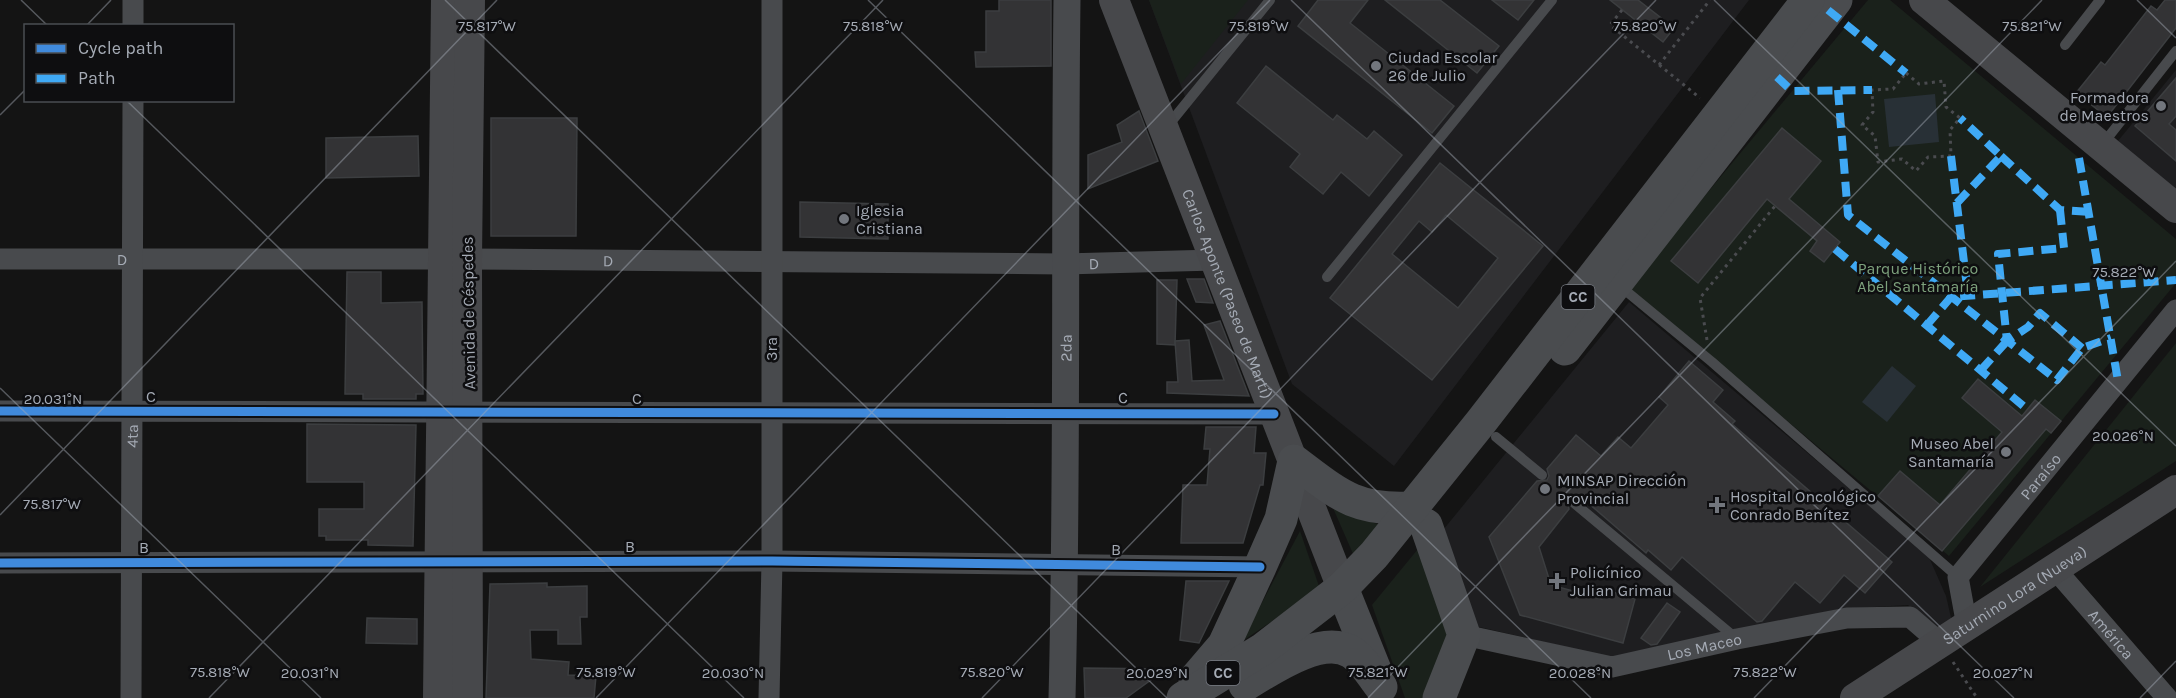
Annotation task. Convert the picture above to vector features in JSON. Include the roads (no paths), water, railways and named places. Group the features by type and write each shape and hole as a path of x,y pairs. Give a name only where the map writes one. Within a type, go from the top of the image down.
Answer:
{"main road":[{"name":"Avenida de Céspedes","path":"438,698 453,561 454,259 446,0"},
{"name":"Avenida de Céspedes","path":"454,259 470,0"},
{"name":"Carlos Aponte (Paseo de Martí)","path":"1114,0 1346,599"},
{"name":"CC","path":"1418,517 1481,422 1808,0"},
{"name":"CC","path":"1224,698 1281,663 1346,599 1418,517 1496,437 1618,285 1836,0"},
{"path":"1924,0 2176,208"},
{"path":"1179,698 1224,645 1281,519 1294,461 1343,498 1418,517 1464,635 1439,698"},
{"name":"Saturnino Lora (Nueva)","path":"1855,698 2176,490"},
{"name":"Avenida de Céspedes","path":"453,561 468,698"},
{"name":"CC","path":"1184,698 1346,599"},
{"path":"1346,599 1383,693"},
{"path":"1281,663 1310,649 1344,648 1354,653 1383,693"}],"street":[{"path":"133,0 133,24"},
{"name":"3ra","path":"769,698 772,561 770,413 772,0"},
{"name":"2da","path":"1062,698 1065,563 1064,264 1067,0"},
{"name":"4ta","path":"131,698 133,102"},
{"name":"D","path":"0,259 454,259 1064,264 1215,260"},
{"name":"Paraíso","path":"1958,577 2176,310"},
{"name":"C","path":"0,411 1275,414"},
{"name":"B","path":"0,563 772,561 1260,567"},
{"name":"América","path":"2055,569 2167,698"},
{"path":"1958,577 1966,626"},
{"name":"Los Maceo","path":"1464,635 1612,668 1737,639 1847,618 1910,617 1940,643"}],"lane":[{"path":"1164,130 1270,0"},
{"path":"1327,277 1552,0"},
{"path":"2065,45 2100,0"},
{"path":"2102,146 2176,51"},
{"path":"1618,285 1712,362 1958,577"},
{"path":"1496,437 1542,475"},
{"path":"1574,503 1737,639"}],"place":[{"name":"Ciudad Escolar 26 de Julio","path":"1376,66"},
{"name":"Formadora de Maestros","path":"2161,106"},
{"name":"Iglesia Cristiana","path":"844,219"},
{"name":"Museo Abel Santamaría","path":"2006,452"},
{"name":"MINSAP Dirección Provincial","path":"1545,489"},
{"name":"Hospital Oncológico Conrado Benítez","path":"1717,505"},
{"name":"Policínico Julian Grimau","path":"1557,581"}],"park label":[{"name":"Parque Histórico Abel Santamaría","path":"1918,277"}]}
